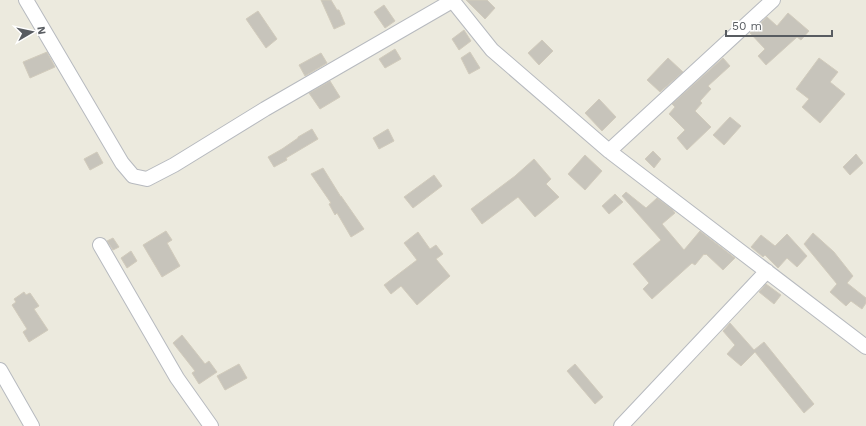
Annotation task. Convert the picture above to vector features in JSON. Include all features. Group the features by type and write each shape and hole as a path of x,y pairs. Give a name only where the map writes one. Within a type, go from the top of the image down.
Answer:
{"street":[{"path":"26,0 122,163 133,176 147,178 174,165 265,109 452,0 492,50 609,152 866,347"},
{"path":"609,152 774,0"},
{"path":"100,245 177,378 211,426"},
{"path":"621,426 767,272"},
{"path":"0,370 32,426"}],"building":[{"path":"321,0 331,0 337,10 339,10 345,24 334,29"},
{"path":"466,0 487,0 495,8 485,19"},
{"path":"384,5 395,21 385,28 374,12"},
{"path":"258,11 277,39 266,48 246,19"},
{"path":"788,13 809,31 801,40 797,37 766,65 758,56 765,49 750,33 767,17 777,26"},
{"path":"464,30 471,41 459,50 452,39"},
{"path":"542,40 553,51 539,65 528,53"},
{"path":"395,49 401,59 385,68 379,59"},
{"path":"47,52 55,67 30,78 23,62"},
{"path":"470,52 480,68 469,74 461,58"},
{"path":"321,53 327,63 305,76 299,65"},
{"path":"668,58 683,72 660,92 647,80"},
{"path":"723,58 730,66 708,86 711,89 700,101 702,103 695,111 711,127 687,150 677,138 685,130 669,114 675,107 672,104"},
{"path":"819,58 838,72 830,82 845,94 820,123 802,107 809,99 796,89"},
{"path":"330,81 340,97 320,109 309,93"},
{"path":"599,99 616,117 602,131 585,113"},
{"path":"730,117 741,126 724,145 713,135"},
{"path":"312,129 318,139 274,167 268,157"},
{"path":"388,129 394,141 379,149 373,138"},
{"path":"653,151 661,159 654,168 645,159"},
{"path":"97,152 103,163 90,170 84,159"},
{"path":"856,154 863,163 850,175 843,167"},
{"path":"585,155 602,171 585,190 568,174"},
{"path":"534,159 551,179 546,184 559,197 535,217 518,197 482,224 471,209 515,176"},
{"path":"323,168 341,197 364,229 351,237 337,213 335,215 329,204 331,203 311,174"},
{"path":"434,175 442,186 413,208 404,197"},
{"path":"626,192 646,208 657,198 672,209 675,213 662,224 684,250 700,231 735,258 723,270 706,254 704,254 695,265 692,263 652,299 643,289 649,283 633,264 661,240 622,196"},
{"path":"615,194 623,202 609,214 602,206"},
{"path":"166,231 172,240 167,243 180,266 162,277 143,245"},
{"path":"418,232 430,249 436,245 443,254 436,259 450,276 417,305 401,286 391,294 384,285 417,260 404,243"},
{"path":"813,233 834,252 853,276 847,283 866,298 866,303 862,309 851,301 846,306 830,292 837,284 804,244"},
{"path":"787,234 807,256 797,267 787,258 778,268 765,255 763,257 751,247 761,235 775,246"},
{"path":"113,238 119,247 113,250 107,241"},
{"path":"131,251 137,261 127,268 121,258"},
{"path":"766,284 781,295 774,304 759,292"},
{"path":"24,292 26,295 30,293 39,306 34,309 48,330 29,342 23,332 27,329 12,305 16,302 14,299"},
{"path":"730,323 754,350 764,342 814,404 804,413 755,352 741,366 727,354 735,345 723,331"},
{"path":"182,335 205,364 209,361 217,372 199,384 192,373 195,371 173,343"},
{"path":"239,364 247,378 225,390 217,376"},
{"path":"575,364 603,397 595,404 567,371"}]}
